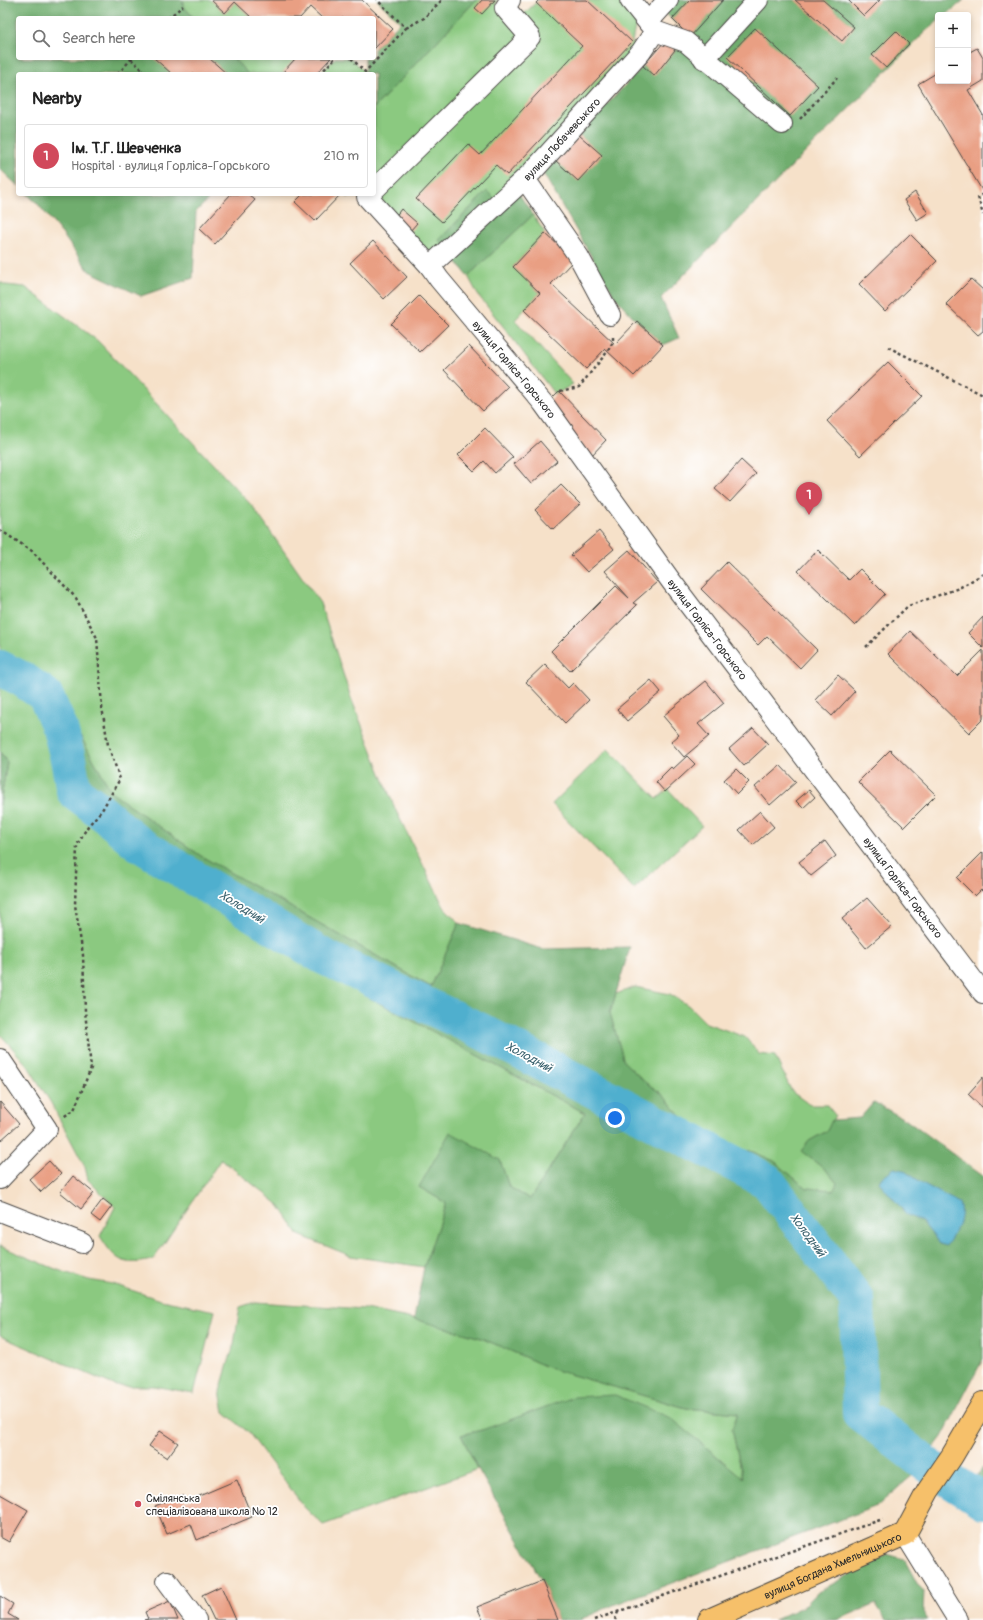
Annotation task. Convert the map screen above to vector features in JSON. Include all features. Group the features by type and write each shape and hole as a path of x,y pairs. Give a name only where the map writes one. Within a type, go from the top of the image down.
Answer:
{"main road":[{"name":"вулиця Богдана Хмельницького","path":"709,1620 905,1534 928,1491 952,1456 983,1403"}],"street":[{"path":"376,188 530,37 505,8 510,0"},
{"path":"630,0 651,26 686,42 704,59 782,124"},
{"name":"вулиця Лобачевського","path":"430,266 525,179 641,52 651,26 668,0"},
{"path":"704,59 758,0"},
{"path":"525,179 579,257 610,315"},
{"name":"вулиця Горліса-Горського","path":"368,196 367,197 430,266 439,279 543,403 671,581 983,993"},
{"path":"0,1059 47,1129 0,1179"},
{"path":"0,1212 82,1243"},
{"path":"905,1534 958,1620"},
{"path":"168,1581 196,1620"}],"path":[{"path":"376,0 406,28"},
{"path":"353,60 365,72 406,28 424,18 442,0"},
{"path":"170,16 183,6"},
{"path":"120,72 131,60"},
{"path":"133,60 145,72"},
{"path":"322,72 333,60"},
{"path":"782,124 799,120 837,78"},
{"path":"983,194 978,197 983,215"},
{"path":"543,403 560,391 579,386 603,358 613,342"},
{"path":"888,347 983,395"},
{"path":"0,530 32,552 76,598 97,638 102,707 108,745 120,779 100,814 88,826 77,845 75,905 83,955 85,1011 91,1068 74,1110 60,1119"},
{"path":"866,647 908,606 959,588 983,574"},
{"path":"594,1620 887,1518"},
{"path":"615,1620 618,1612"}],"green space":[{"path":"0,0 183,0 183,6 192,16 16,16 16,60 235,60 246,72 16,72 16,184 0,169"},
{"path":"183,0 211,0 225,13 235,2 250,16 192,16 183,6"},
{"path":"377,0 476,0 376,106 376,72 365,72 365,60 376,60 376,47 400,22"},
{"path":"476,0 497,0 496,6 516,21 539,0 626,0 636,22 632,42 641,52 499,203 487,191 439,240 448,250 430,266 367,197 347,197 376,196 376,106"},
{"path":"652,0 964,0 950,12 935,12 935,24 661,298 679,338 663,345 637,321 615,297 543,173 643,66 682,47 690,37"},
{"path":"235,60 295,60 283,72 246,72"},
{"path":"333,60 353,60 365,72 322,72"},
{"path":"515,188 533,215 468,276 439,240 487,191 499,203"},
{"path":"29,196 211,196 196,212 193,278 141,296 89,271 63,235 37,203"},
{"path":"533,215 545,233 513,267 540,293 515,320 573,384 555,395 478,295 468,276"},
{"path":"0,282 6,285 25,287 98,341 253,507 320,603 351,698 396,811 444,907 459,923 431,987 201,856 112,793 81,737 40,672 0,661"},
{"path":"0,661 39,672 81,737 112,793 201,856 431,987 459,923 542,949 630,947 610,1013 624,1062 646,1083 661,1093 680,1115 710,1139 738,1150 751,1151 774,1161 806,1188 834,1190 837,1183 827,1171 801,1151 809,1141 827,1131 832,1120 860,1118 874,1102 906,1120 983,1176 983,1359 942,1437 914,1474 877,1506 616,1604 579,1620 558,1620 542,1581 478,1469 461,1435 482,1430 573,1397 615,1395 671,1418 743,1478 732,1429 738,1413 686,1408 552,1369 481,1338 414,1319 424,1267 446,1203 419,1187 450,1132 500,1160 509,1187 530,1199 585,1113 340,982 349,969 324,957 138,843 74,791 60,728 45,695 22,679 0,670"},
{"path":"0,668 22,679 45,695 94,806 138,843 324,957 349,969 340,982 585,1113 530,1199 509,1187 500,1160 419,1187 446,1203 424,1267 351,1256 299,1235 279,1205 221,1159 153,1260 143,1262 127,1262 116,1257 111,1252 100,1236 115,1207 88,1180 85,1167 51,1103 28,1066 0,1034 0,805 7,762 0,752"},
{"path":"608,749 657,799 668,789 702,826 634,889 552,804"},
{"path":"0,752 7,762 0,805"},
{"path":"635,987 670,994 689,1006 706,1023 745,1037 759,1054 775,1056 792,1092 810,1105 827,1105 835,1115 827,1131 809,1141 802,1151 827,1171 837,1183 834,1190 806,1188 774,1161 751,1151 738,1150 710,1139 680,1115 661,1093 646,1083 624,1062 610,1013 616,994"},
{"path":"0,1246 58,1270 89,1280 113,1284 161,1300 215,1311 194,1393 153,1386 116,1386 0,1336"},
{"path":"255,1302 365,1309 427,1322 481,1338 552,1369 686,1408 738,1413 732,1429 743,1478 671,1418 482,1430 461,1435 478,1469 323,1525 305,1508 249,1433 224,1412 220,1391 234,1344 240,1307"},
{"path":"983,1467 983,1501 981,1500 974,1484"},
{"path":"887,1554 904,1559 918,1585 924,1591 923,1612 928,1620 886,1620 876,1604 836,1620 774,1620 804,1606 818,1592"}],"water":[{"path":"894,1168 903,1170 924,1184 959,1203 960,1215 958,1226 946,1246 940,1244 922,1222 907,1215 879,1182 882,1177"}],"building":[{"path":"211,0 362,0 393,29 376,47 376,16 320,16 310,7 302,16 250,16 235,2 225,13"},
{"path":"482,0 495,0 482,14 475,8"},
{"path":"539,0 587,0 632,42 507,175 496,165 442,222 416,199 468,144 480,155 582,46 536,3"},
{"path":"690,0 723,0 690,37 672,19"},
{"path":"795,0 823,0 854,27 842,41"},
{"path":"848,0 880,0 864,16"},
{"path":"755,28 818,86 790,116 727,57"},
{"path":"896,31 909,44 886,68 872,55"},
{"path":"665,41 675,50 654,76 643,66"},
{"path":"977,48 983,58 983,81 968,90 983,115 983,192 918,84 935,74 935,84 971,84 971,51"},
{"path":"156,60 211,60 225,72 170,72"},
{"path":"294,60 329,60 318,72 283,72"},
{"path":"579,135 602,155 578,181 555,160"},
{"path":"915,192 928,213 917,220 904,200"},
{"path":"229,196 250,196 255,200 215,244 199,229"},
{"path":"301,196 339,196 315,221 295,202"},
{"path":"401,209 417,223 410,231 395,217"},
{"path":"545,233 574,260 551,284 615,344 637,321 663,345 634,376 605,349 586,369 524,310 540,293 513,267"},
{"path":"910,234 937,261 885,311 859,284"},
{"path":"373,241 407,277 384,299 350,263"},
{"path":"971,279 983,290 983,331 978,335 946,304"},
{"path":"419,296 448,325 420,352 391,324"},
{"path":"469,346 508,387 483,411 444,370"},
{"path":"888,362 922,396 860,456 827,421"},
{"path":"559,391 606,440 591,456 546,404"},
{"path":"485,428 513,457 495,473 484,461 474,471 458,455"},
{"path":"540,441 557,461 531,484 514,464"},
{"path":"741,460 756,474 730,502 715,489"},
{"path":"561,485 580,504 553,529 535,510"},
{"path":"599,531 614,549 587,572 571,555"},
{"path":"629,550 657,582 633,603 637,605 570,671 551,651 616,586 629,598 605,571"},
{"path":"818,550 849,580 860,569 885,594 855,626 798,571"},
{"path":"727,562 817,650 800,668 767,636 758,645 701,589"},
{"path":"983,617 983,648 968,633"},
{"path":"910,631 957,676 983,650 983,719 969,733 888,654"},
{"path":"545,664 568,688 573,683 589,700 565,723 526,682"},
{"path":"838,675 855,691 832,716 815,700"},
{"path":"651,680 661,692 627,721 617,709"},
{"path":"706,681 724,703 698,724 709,736 684,757 671,742 679,735 663,716"},
{"path":"753,728 768,744 744,766 729,749"},
{"path":"890,750 936,795 904,827 858,782"},
{"path":"687,756 695,764 665,792 656,782 671,767 673,769"},
{"path":"780,765 796,782 770,805 755,787"},
{"path":"736,769 749,782 737,794 724,780"},
{"path":"809,790 815,797 803,808 796,801"},
{"path":"760,811 774,827 753,845 739,830"},
{"path":"825,841 836,856 811,876 799,862"},
{"path":"983,852 983,892 981,890 975,896 957,878"},
{"path":"867,898 892,926 866,948 842,919"},
{"path":"983,1077 983,1108 968,1094"},
{"path":"0,1102 19,1124 0,1141"},
{"path":"49,1161 61,1174 41,1192 29,1179"},
{"path":"73,1176 94,1193 81,1209 60,1192"},
{"path":"103,1199 112,1206 100,1222 91,1215"},
{"path":"160,1431 178,1443 167,1458 149,1446"},
{"path":"237,1480 252,1517 197,1540 191,1524 167,1534 155,1506 182,1495 185,1502"},
{"path":"0,1494 28,1510 9,1542 0,1537"},
{"path":"542,1581 558,1620 483,1620 477,1607"},
{"path":"221,1586 236,1620 214,1620 202,1595"},
{"path":"0,1596 13,1604 8,1614 18,1620 0,1620"},
{"path":"170,1601 178,1620 144,1620 148,1619 145,1612"}],"waterway":[{"name":"Холодний","path":"0,668 22,679 45,695 60,728 74,791 138,843 324,957 479,1030 767,1181 857,1300 860,1413 931,1468 983,1501"}],"place":[{"name":"Ім. Т.Г. Шевченка","path":"809,515"},
{"name":"Смілянська спеціалізована школа № 12","path":"138,1504"}]}
